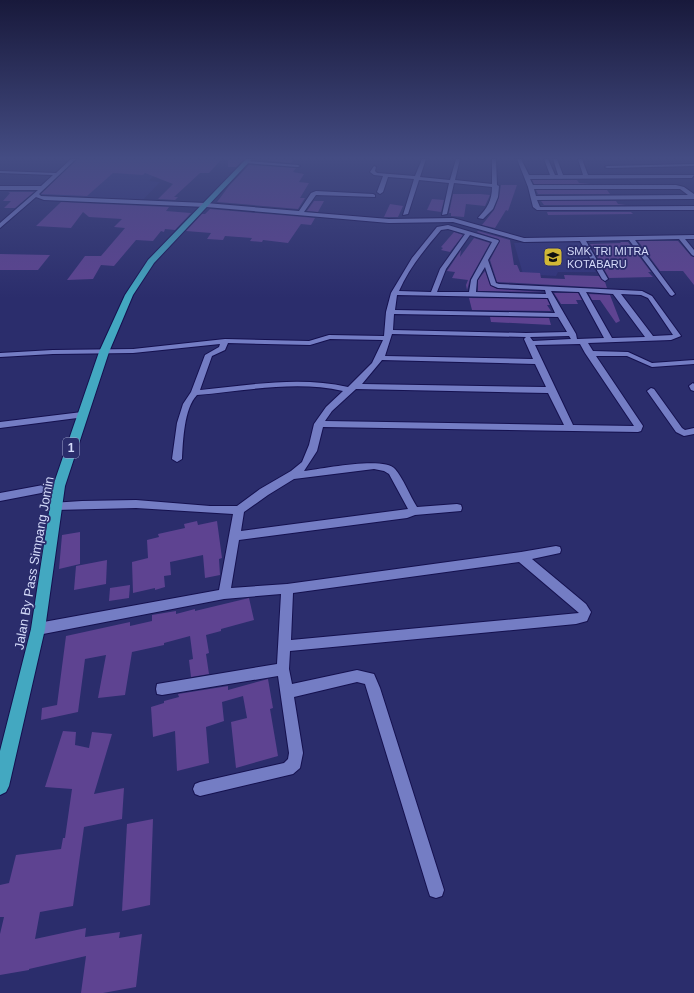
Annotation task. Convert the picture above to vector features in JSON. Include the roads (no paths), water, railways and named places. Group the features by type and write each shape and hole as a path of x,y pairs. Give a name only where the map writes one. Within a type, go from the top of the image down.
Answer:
{"highway":[{"name":"Jalan By Pass Simpang Jomin","path":"0,786 38,629 55,506 82,415 104,352 123,306 145,270 206,205"}],"street":[{"path":"0,226 23,205"},
{"path":"210,205 389,221 453,220 524,240 694,237"},
{"path":"301,213 306,205"},
{"path":"405,214 408,205"},
{"path":"444,214 446,205"},
{"path":"481,218 492,205"},
{"path":"536,205 540,209 694,208"},
{"path":"639,205 642,209"},
{"path":"55,506 127,504 175,506 212,511 239,510 263,493 292,476 310,458 318,424 330,408 353,388 380,358 389,335 390,312 394,293 416,254 439,228 448,227 496,241 474,280 472,294"},
{"path":"433,294 443,269 469,233"},
{"path":"680,237 694,254"},
{"path":"631,239 672,294"},
{"path":"583,240 605,279"},
{"path":"486,261 493,284 549,292"},
{"path":"394,293 472,294 581,290 639,292 650,297 676,336 671,338 530,343"},
{"path":"581,290 609,340"},
{"path":"615,291 650,338"},
{"path":"318,424 634,430 639,428 589,353 572,334 560,315 549,292"},
{"path":"390,312 560,315"},
{"path":"0,355 53,352 133,351 226,341 310,343 330,337 389,335 572,334"},
{"path":"526,335 571,429"},
{"path":"177,459 183,417 189,397 195,392 209,355 222,348 226,341"},
{"path":"589,353 628,354 652,365 694,362"},
{"path":"380,358 538,362"},
{"path":"195,392 288,384 328,385 353,388 551,390"},
{"path":"651,390 679,430 684,433 694,431"},
{"path":"0,425 82,415"},
{"path":"292,476 374,466 387,468 392,472 414,511"},
{"path":"0,497 60,486"},
{"path":"235,536 407,514 414,511 457,508"},
{"path":"224,594 239,510"},
{"path":"38,629 152,609 224,594 287,589 520,557 556,550"},
{"path":"284,646 568,620 583,616 585,612 582,608 520,557"},
{"path":"200,789 288,769 295,763 296,753 283,669 287,589"},
{"path":"162,689 283,669"},
{"path":"286,692 357,676 369,678 374,688 436,890"}],"place":[{"name":"SMK TRI MITRA KOTABARU","path":"553,257"}]}
